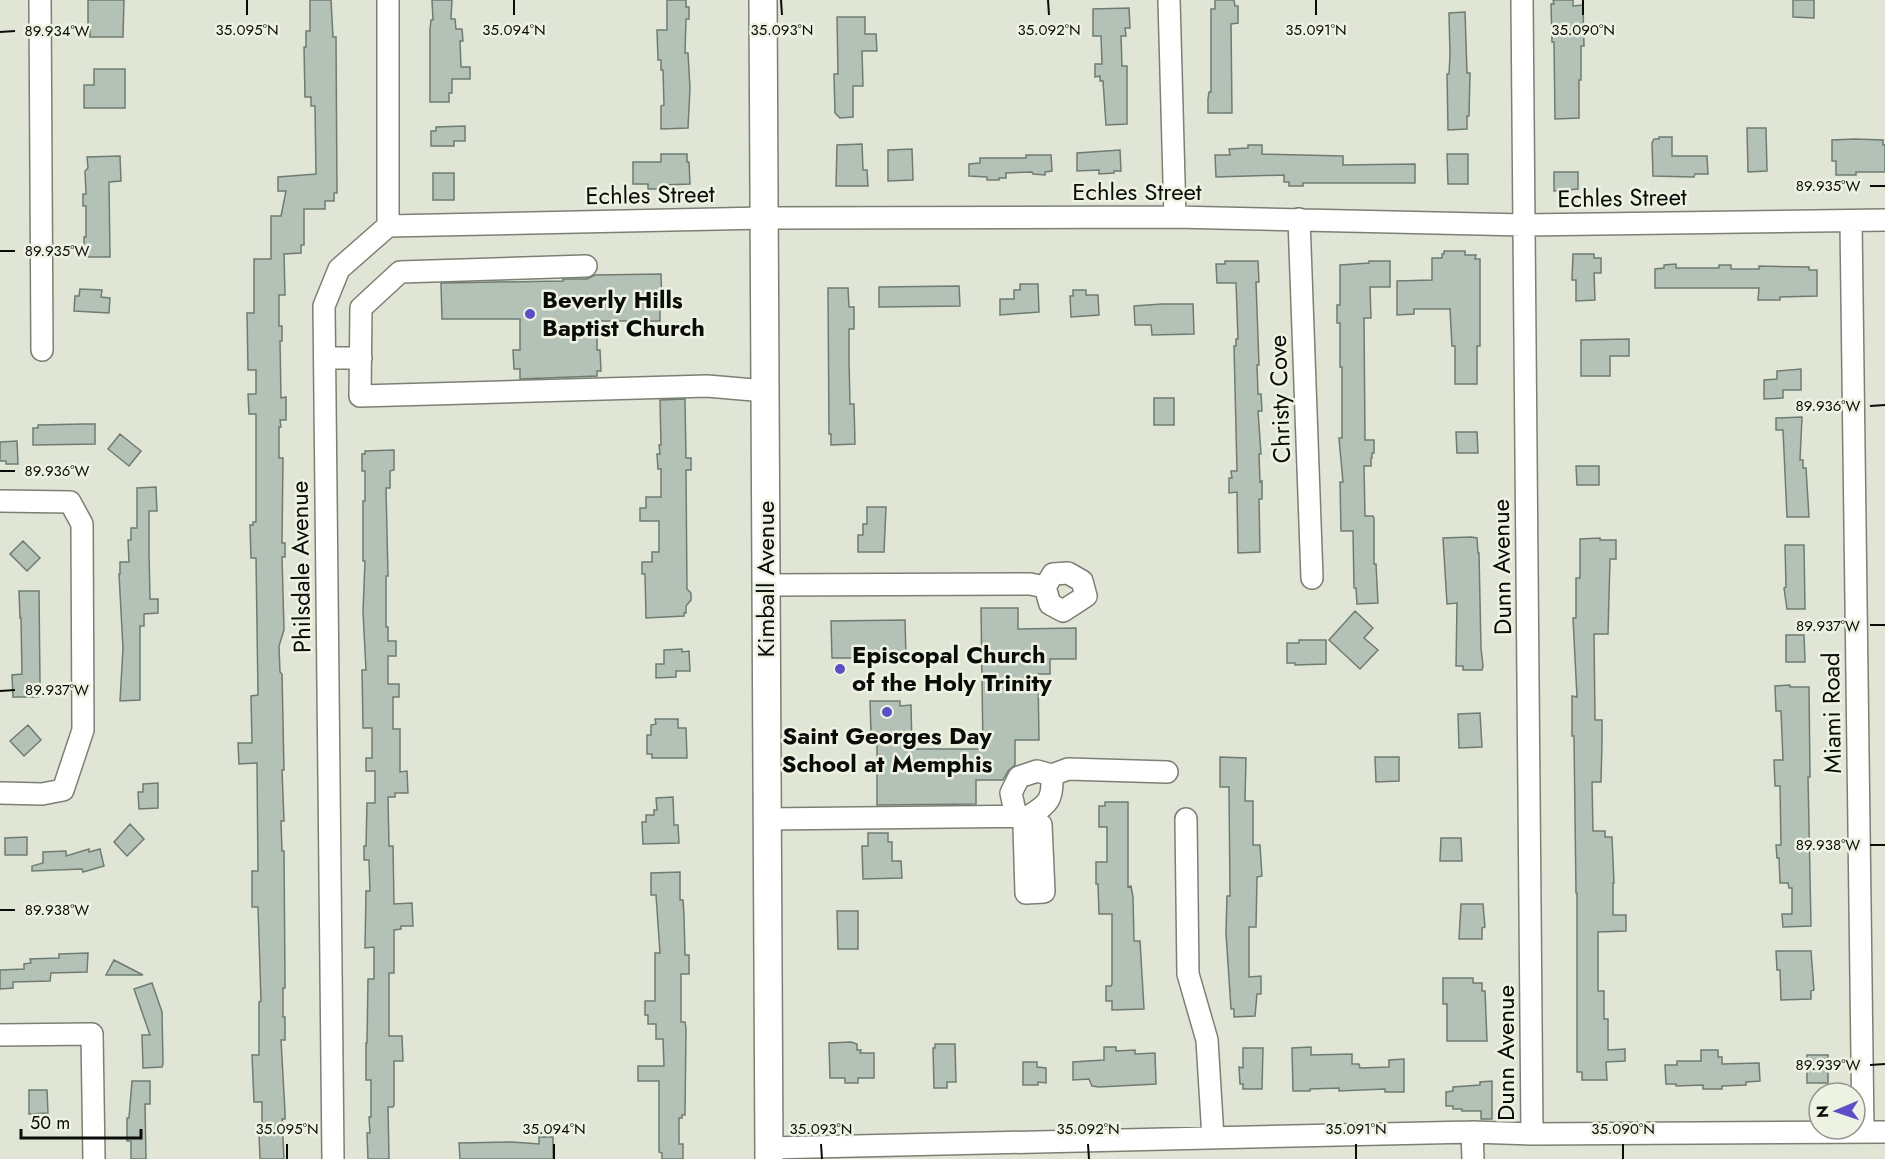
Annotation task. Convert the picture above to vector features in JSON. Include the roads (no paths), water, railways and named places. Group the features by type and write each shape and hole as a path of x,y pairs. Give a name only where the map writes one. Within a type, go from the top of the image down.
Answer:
{"main road":[{"name":"Kimball Avenue","path":"763,0 769,1154"}],"street":[{"path":"40,0 42,350"},
{"path":"388,0 388,226"},
{"path":"1169,0 1175,217"},
{"name":"Dunn Avenue","path":"1522,0 1532,1134"},
{"name":"Echles Street","path":"388,226 764,218 1175,217 1524,225 1885,220"},
{"name":"Christy Cove","path":"1299,219 1312,578"},
{"name":"Miami Road","path":"1851,221 1862,1081"},
{"name":"Philsdale Avenue","path":"333,1159 324,306 339,269 388,226"},
{"path":"586,266 400,272 361,308 360,396 707,386 765,391"},
{"path":"325,358 361,358"},
{"path":"0,501 70,502 82,524 83,730 63,790 42,794 0,793"},
{"path":"766,585 1030,584 1045,587"},
{"path":"1022,816 1011,793 1019,777 1037,771 1052,775 1068,769 1167,772"},
{"path":"768,819 1022,816 1043,808 1053,794 1052,775"},
{"path":"1186,819 1188,974 1206,1040 1214,1138"},
{"path":"0,1035 92,1034 94,1159"},
{"path":"769,1154 1214,1138 1472,1132 1532,1134 1807,1132"},
{"name":"Dunn Avenue","path":"1472,1132 1473,1159"},
{"path":"1867,1132 1885,1132"}],"place":[{"name":"Beverly Hills Baptist Church","path":"530,314"},
{"name":"Episcopal Church of the Holy Trinity","path":"840,669"},
{"name":"Saint Georges Day School at Memphis","path":"887,712"}]}
